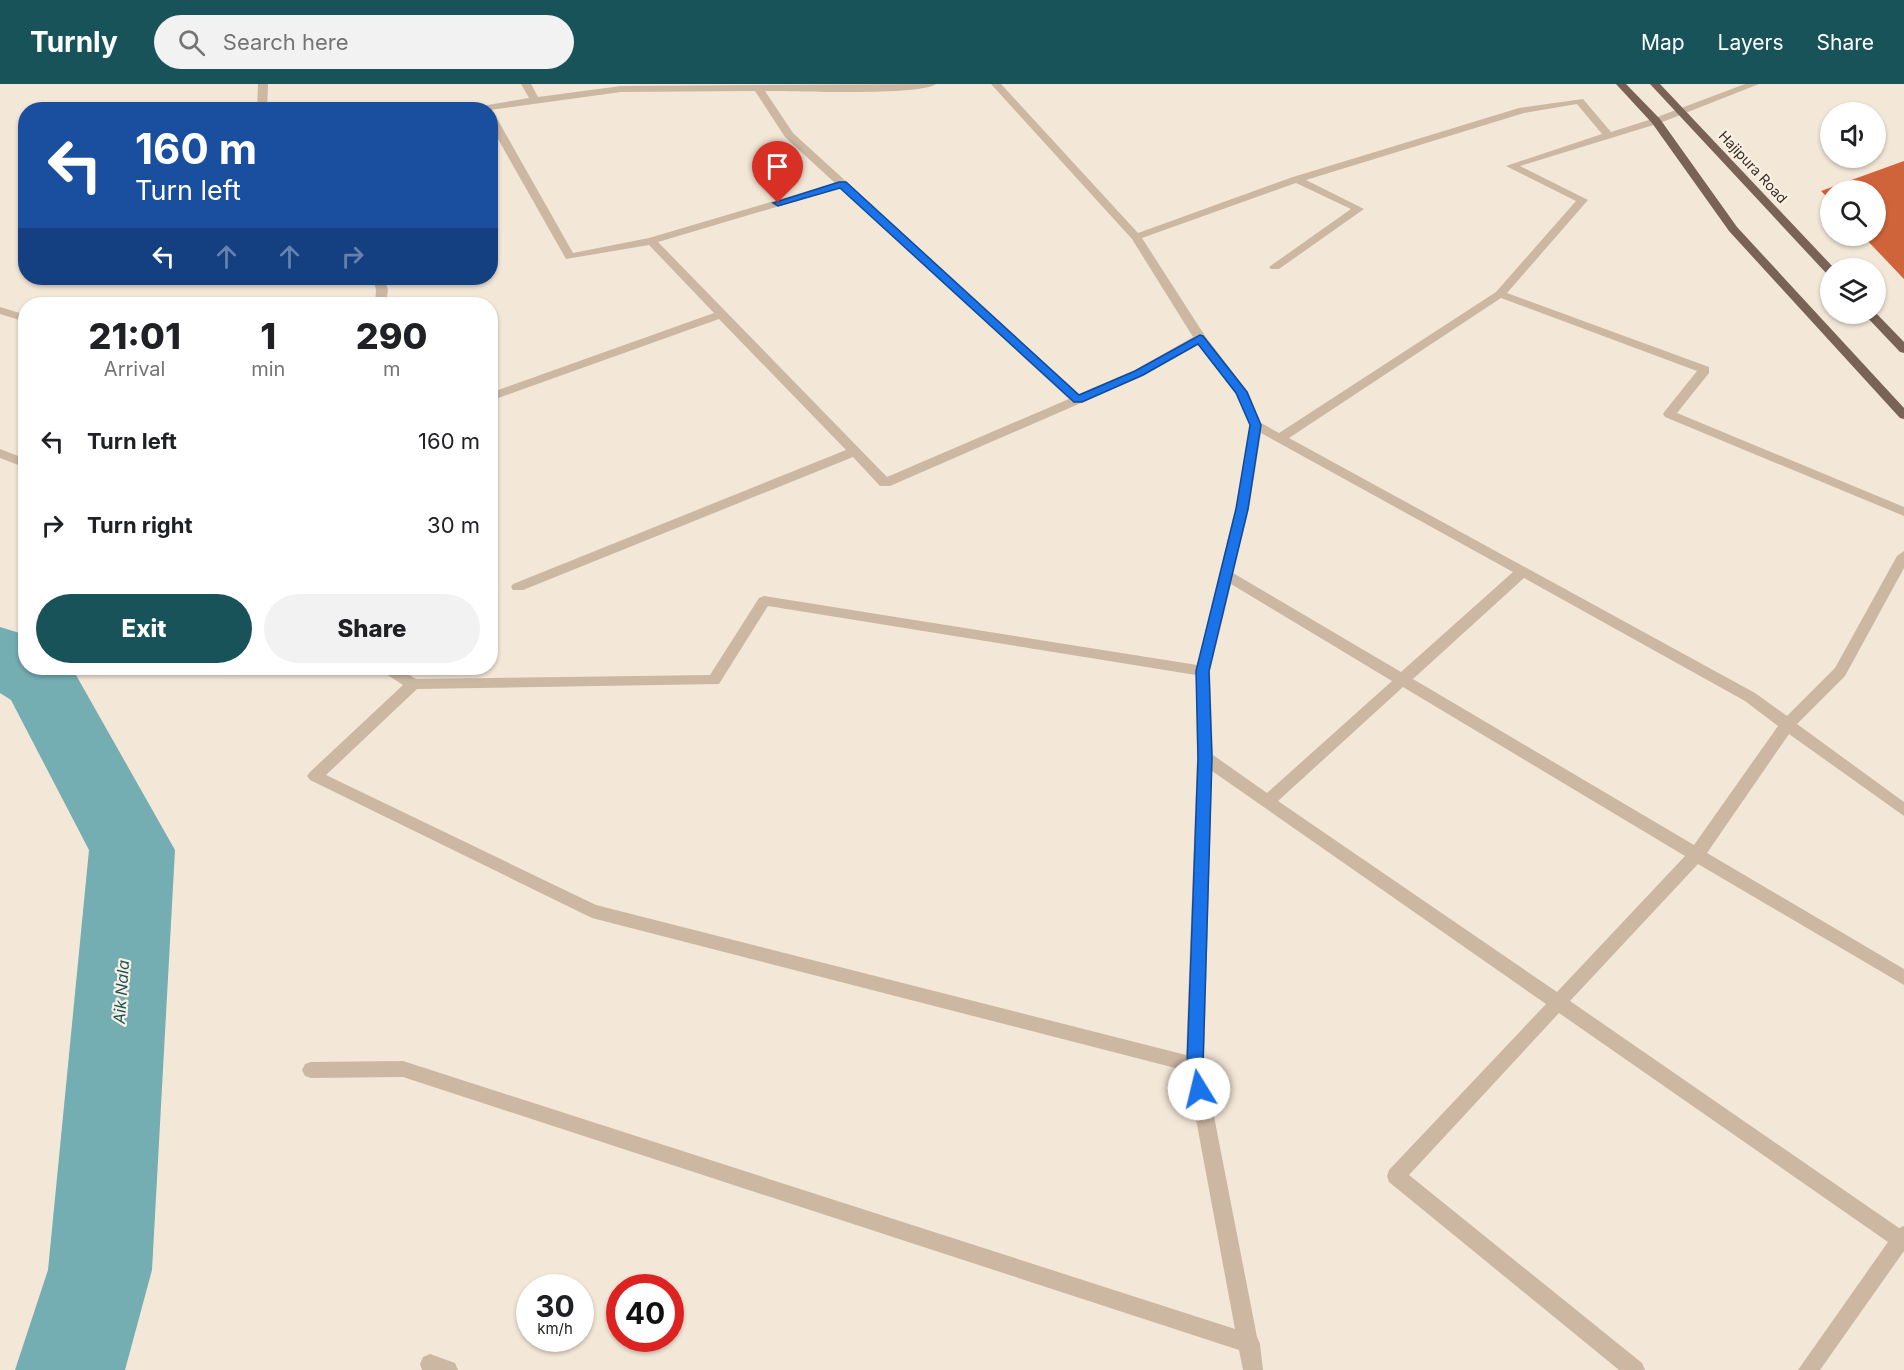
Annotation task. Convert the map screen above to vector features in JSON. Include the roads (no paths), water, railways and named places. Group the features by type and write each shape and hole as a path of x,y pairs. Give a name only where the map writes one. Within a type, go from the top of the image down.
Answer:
{"main road":[{"path":"1621,84 1656,121 1733,229 1904,415"},
{"name":"Hajipura Road","path":"1655,84 1820,260"},
{"path":"1879,324 1904,350"}],"street":[{"path":"262,102 263,84"},
{"path":"526,84 535,100"},
{"path":"498,108 535,100 621,89 758,89 834,86 902,88 932,84"},
{"path":"996,84 1136,237 1200,338 1242,392 1256,425 1242,509 1203,671 1205,758 1195,1065 1250,1344 1253,1370"},
{"path":"1280,438 1500,294 1583,200 1511,166 1656,121 1754,84"},
{"path":"758,89 789,135 1078,400"},
{"path":"1136,237 1297,179 1523,110 1579,101 1609,136"},
{"path":"498,128 570,257 651,242 842,184"},
{"path":"1275,267 1359,209 1297,179"},
{"path":"651,242 885,483 1139,373 1200,338"},
{"path":"1500,294 1705,370 1669,414 1904,512"},
{"path":"0,310 18,316"},
{"path":"498,394 721,314"},
{"path":"1256,425 1750,697 1904,810"},
{"path":"518,587 854,452"},
{"path":"0,453 18,461"},
{"path":"1635,1370 1396,1176 1697,854 1787,725 1840,672 1904,556"},
{"path":"1268,801 1522,572"},
{"path":"1226,575 1904,978"},
{"path":"399,675 413,684 714,680 764,602 1203,671"},
{"path":"413,684 315,776 592,911 1195,1065"},
{"path":"1205,758 1903,1239 1808,1370"},
{"path":"311,1070 403,1070 1250,1344"}],"waterway":[{"name":"Aik Nala","path":"0,655 18,667"},
{"name":"Aik Nala","path":"31,675 40,681 132,850 100,1270 70,1370"}]}
